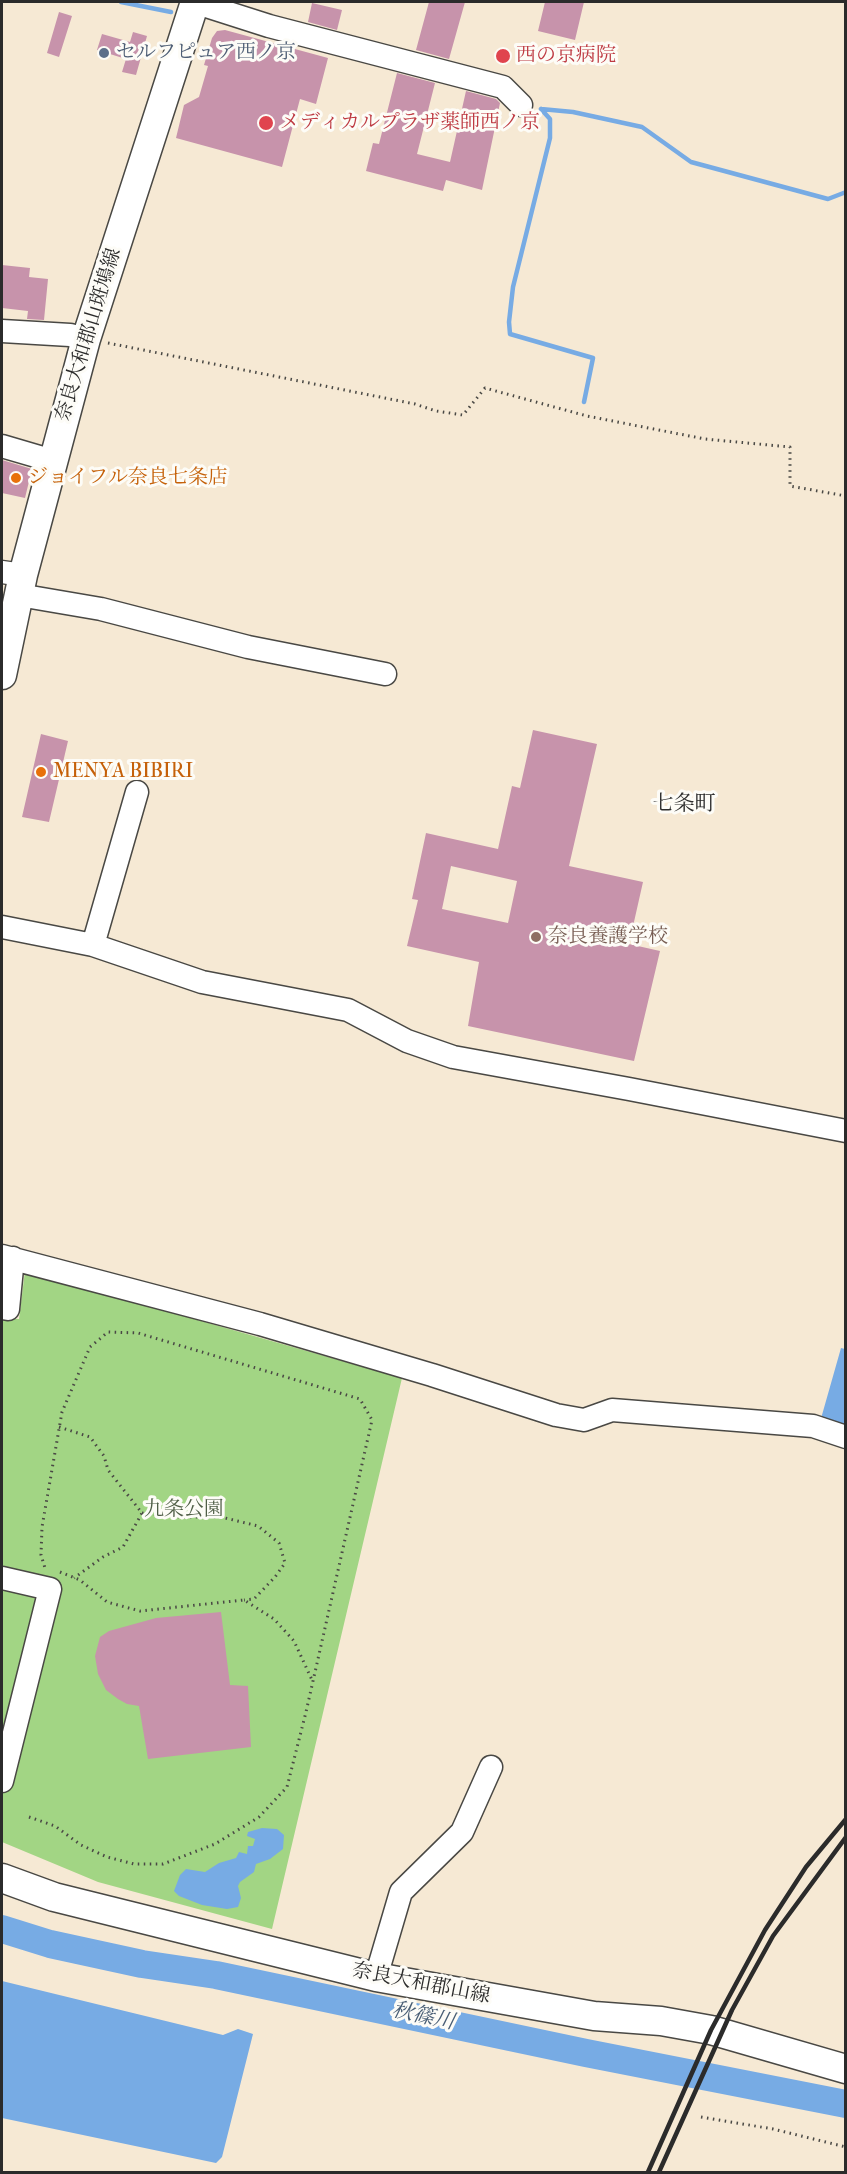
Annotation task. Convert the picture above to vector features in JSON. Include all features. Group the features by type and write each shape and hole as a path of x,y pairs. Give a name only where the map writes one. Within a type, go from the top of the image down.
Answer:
{"main road":[{"name":"奈良大和郡山斑鳩線","path":"2,675 15,580 52,461 86,339 195,2"},
{"name":"奈良大和郡山線","path":"2,1878 54,1897 376,1977 594,2016 661,2021 700,2028 846,2068"}],"street":[{"path":"195,2 269,26 503,87 520,105"},
{"path":"2,331 69,335 86,339"},
{"path":"2,446 52,461"},
{"path":"15,580 101,609 248,646 385,674"},
{"path":"93,945 137,792"},
{"path":"2,927 93,945 202,981 348,1010 407,1041 453,1057 846,1131"},
{"path":"2,1308 8,1309 7,1257 260,1324 556,1415 584,1420 612,1410 813,1426 846,1437"},
{"path":"2,1578 43,1577 50,1588 2,1781"},
{"path":"376,1977 401,1892 462,1832 491,1767"}],"path":[{"path":"86,339 162,352 415,404 436,411 463,415 485,388 586,416 705,439 790,447 790,486 846,496"},
{"path":"28,1817 55,1827 81,1845 107,1857 134,1864 163,1864 215,1844 259,1817 287,1787 372,1420 360,1399 138,1333 108,1332 90,1347 62,1412 59,1426 42,1527 40,1555 43,1577 74,1578 107,1602 140,1611 254,1599 285,1563 279,1543 258,1526 220,1516 181,1517 142,1513 108,1470 104,1456 90,1437 59,1426"},
{"path":"74,1578 103,1557 123,1547 142,1513"},
{"path":"244,1600 274,1619 294,1641 313,1681"},
{"path":"700,2117 773,2129 846,2147"}],"green space":[{"name":"九条公園","path":"25,1271 402,1378 272,1929 98,1882 2,1842 2,1318 19,1319"}],"water":[{"path":"841,1348 845,1349 845,1430 820,1422"},
{"path":"262,1828 277,1829 284,1835 283,1849 270,1859 256,1864 254,1872 240,1882 238,1886 241,1898 238,1907 227,1909 202,1905 179,1896 174,1891 180,1875 186,1869 205,1872 219,1863 236,1858 239,1852 247,1854 248,1846 253,1846 255,1839 247,1836 248,1832"},
{"path":"2,1981 223,2035 238,2029 253,2034 222,2157 216,2163 2,2118"}],"building":[{"path":"429,2 465,2 449,59 416,50"},
{"path":"545,2 584,2 575,40 538,31"},
{"path":"312,3 342,10 337,30 308,22"},
{"path":"59,12 72,16 59,57 47,53"},
{"path":"225,30 328,58 316,104 300,99 282,167 176,138 184,105 199,97 208,66 204,65 212,38 217,31"},
{"path":"133,32 147,36 136,75 122,72 126,59 97,50 102,34 130,42"},
{"path":"397,73 435,83 417,154 450,162 466,91 496,99 500,103 482,190 446,180 443,191 366,171 373,143 379,144"},
{"path":"2,265 30,268 29,277 48,279 44,320 27,319 28,311 2,308"},
{"name":"ジョイフル奈良七条店","path":"2,460 32,469 25,498 2,493"},
{"path":"533,730 597,744 569,866 643,882 629,944 660,951 634,1061 468,1026 479,962 407,946 418,900 412,899 426,833 498,849 512,786 520,788","holes":["451,866 517,881 508,923 442,909"]},
{"path":"41,734 68,741 49,822 22,817"},
{"path":"221,1612 230,1685 248,1686 251,1747 148,1759 139,1706 127,1704 106,1690 98,1674 95,1656 100,1637 109,1631 156,1618"}],"waterway":[{"path":"121,2 171,12"},
{"path":"541,109 550,119 550,138 513,287 510,334 593,358 584,402"},
{"path":"541,109 573,112 642,127 691,162 828,199 846,192"},
{"name":"秋篠川","path":"2,1929 50,1944 142,1964 216,1975 586,2053 846,2104"}],"railway":[{"path":"648,2172 711,2030 765,1930 806,1867 846,1819"},
{"path":"659,2172 732,2010 773,1936 846,1837"}],"place":[{"name":"セルフピュア西ノ京","path":"104,53"},
{"name":"西の京病院","path":"503,56"},
{"name":"メディカルプラザ薬師西ノ京","path":"266,123"},
{"name":"ジョイフル奈良七条店","path":"16,478"},
{"name":"MENYA BIBIRI","path":"41,772"},
{"name":"奈良養護学校","path":"536,937"}],"district":[{"name":"七条町","path":"684,805"}]}
